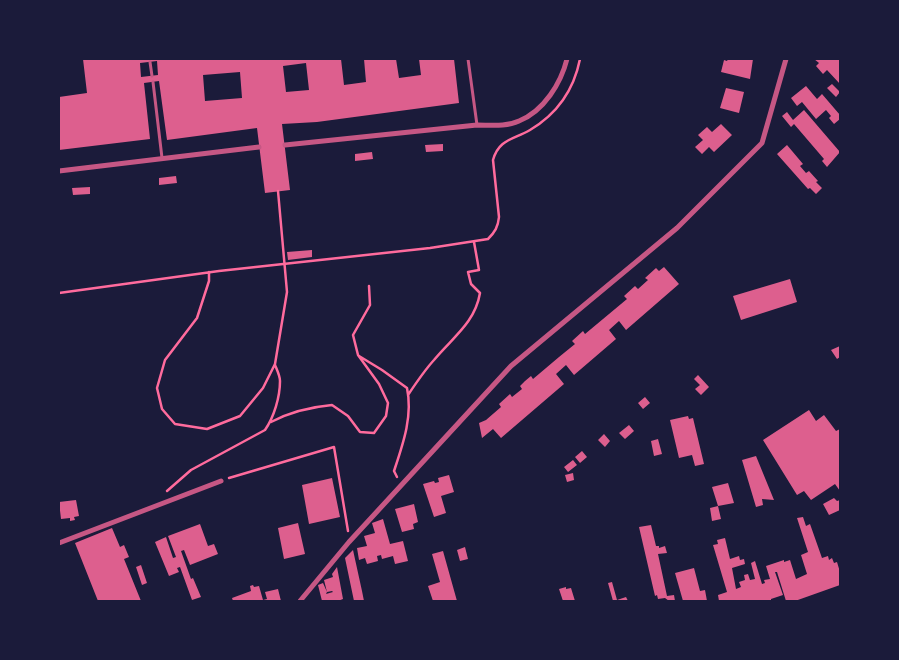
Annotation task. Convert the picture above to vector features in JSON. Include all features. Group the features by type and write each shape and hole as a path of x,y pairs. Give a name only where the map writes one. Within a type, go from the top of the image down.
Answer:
{"street":[{"path":"284,144 477,125 502,126 518,122 540,108 554,89 565,68 567,59"},
{"path":"300,601 349,542 511,366 677,228 762,143 786,59"},
{"path":"59,170 260,147"},
{"path":"59,543 221,481"}],"lane":[{"path":"468,59 477,125"},
{"path":"150,62 152,76"},
{"path":"153,82 162,158"}],"path":[{"path":"59,293 209,272 488,239 494,234 498,226 499,217 493,160 499,146"},
{"path":"209,272 210,281 197,318 165,360 156,388 162,409 175,424 207,428 240,416 263,388 275,364 289,291 284,263 278,191"},
{"path":"408,395 433,360 464,327 478,307 480,293 471,284 468,272 479,270 474,242"},
{"path":"271,422 282,416 314,406 332,405 348,416 360,432 374,433 386,416 388,403 379,384 358,355 353,335 370,305 369,286"},
{"path":"358,355 407,388 408,423 394,471 402,484"},
{"path":"169,501 166,492 191,470 265,430 271,422 280,380 275,364"},
{"path":"221,481 334,447 349,542"}],"building":[{"path":"83,59 341,59 344,85 366,82 364,59 396,59 399,78 421,75 419,59 454,59 459,103 317,122 282,124 290,190 265,193 257,128 167,140 159,81 144,83 150,139 59,150 59,97 87,93","holes":["157,61 158,75 141,77 140,63","306,63 309,90 286,92 283,66","240,72 242,98 205,101 203,75"]},
{"path":"728,59 753,59 750,79 721,72 724,60 727,61"},
{"path":"814,59 840,59 840,84 827,70 823,74 816,66 819,63"},
{"path":"832,84 840,92 836,97 827,88"},
{"path":"806,86 817,99 822,94 840,115 840,119 834,124 826,110 816,119 802,102 797,106 791,98"},
{"path":"726,88 744,92 739,113 720,108"},
{"path":"804,110 840,152 827,167 822,161 824,159 794,124 791,127 782,116 787,112 793,120"},
{"path":"721,124 732,135 714,152 709,147 702,154 695,147 703,140 698,135 707,127 712,132"},
{"path":"443,144 443,151 426,152 425,145"},
{"path":"787,145 803,164 800,166 806,173 809,171 818,181 816,182 822,188 816,194 810,188 808,189 777,154"},
{"path":"372,152 373,159 355,161 355,154"},
{"path":"176,176 177,183 159,185 159,178"},
{"path":"90,187 90,194 73,195 72,188"},
{"path":"312,250 312,257 288,260 287,252"},
{"path":"664,267 679,284 626,330 619,321 609,330 616,339 574,375 566,365 556,374 564,384 501,438 493,429 482,438 479,423 486,420 501,407 499,404 510,394 512,397 522,389 520,386 525,381 531,376 533,379 575,344 572,341 583,331 585,334 627,299 624,296 635,286 638,289 648,280 645,278 656,268 659,271"},
{"path":"790,279 797,302 741,320 733,296"},
{"path":"840,346 840,357 837,359 831,350"},
{"path":"698,375 709,387 701,395 695,389 700,385 694,379"},
{"path":"645,397 650,403 643,409 638,403"},
{"path":"809,410 816,421 824,415 836,431 840,429 840,491 835,484 811,500 804,491 797,495 763,440"},
{"path":"688,416 689,419 693,418 704,464 695,466 692,455 679,458 670,420"},
{"path":"629,425 634,431 625,439 619,433"},
{"path":"604,434 610,441 605,447 598,440"},
{"path":"658,439 662,454 654,456 651,441"},
{"path":"582,451 587,457 580,463 575,457"},
{"path":"756,456 774,500 762,499 763,505 756,507 742,460"},
{"path":"573,460 577,465 568,472 564,467"},
{"path":"573,473 574,480 567,482 565,475"},
{"path":"449,475 454,492 441,496 446,513 434,517 423,484 434,481 435,483 439,482 438,478"},
{"path":"332,478 340,517 309,524 302,485"},
{"path":"728,483 734,503 718,506 712,487"},
{"path":"834,498 837,501 840,500 840,510 829,515 823,504"},
{"path":"76,500 79,516 74,517 75,520 70,521 70,518 61,519 59,502"},
{"path":"414,504 418,522 413,524 414,529 402,532 395,509"},
{"path":"718,506 721,519 712,521 710,508"},
{"path":"803,517 806,526 810,524 822,558 828,556 829,560 832,558 834,563 837,562 840,572 840,585 795,601 786,601 777,572 775,572 783,595 771,599 771,601 719,601 718,595 727,592 713,545 718,544 717,540 725,538 730,559 739,556 740,560 744,559 745,564 732,568 736,589 741,587 739,582 745,580 744,575 748,574 750,580 755,579 751,563 755,561 762,584 765,583 764,580 770,579 766,566 784,560 784,562 790,560 796,579 807,574 801,555 808,552 797,518"},
{"path":"383,519 390,544 403,541 408,561 395,564 393,556 382,559 381,555 377,556 378,561 367,564 365,558 359,560 357,548 367,546 364,536 375,533 372,523"},
{"path":"298,523 305,554 284,559 278,528"},
{"path":"200,524 208,546 214,544 218,554 190,565 184,550 181,551 191,579 193,578 201,597 192,600 180,567 177,568 179,572 169,576 155,542 166,537 173,558 176,557 168,536"},
{"path":"651,525 656,546 659,546 659,548 665,546 667,553 658,554 667,596 674,595 675,601 669,601 665,598 658,599 657,595 655,596 639,527"},
{"path":"112,528 120,547 124,545 129,557 124,559 141,601 98,601 75,543"},
{"path":"465,547 468,559 460,561 457,550"},
{"path":"353,550 364,601 354,601 345,558"},
{"path":"443,551 457,601 433,601 428,586 440,582 432,554"},
{"path":"141,565 147,583 142,585 136,567"},
{"path":"337,567 343,599 338,601 322,601 318,585 323,583 327,592 324,580 333,577 332,574"},
{"path":"694,568 700,591 705,590 707,601 683,601 675,573"},
{"path":"612,582 617,600 626,597 628,601 613,601 608,583"},
{"path":"253,585 254,587 259,586 263,600 267,599 265,592 278,589 281,601 233,601 232,598 251,591 250,586"},
{"path":"566,587 566,589 571,588 575,601 563,601 559,589"}]}
